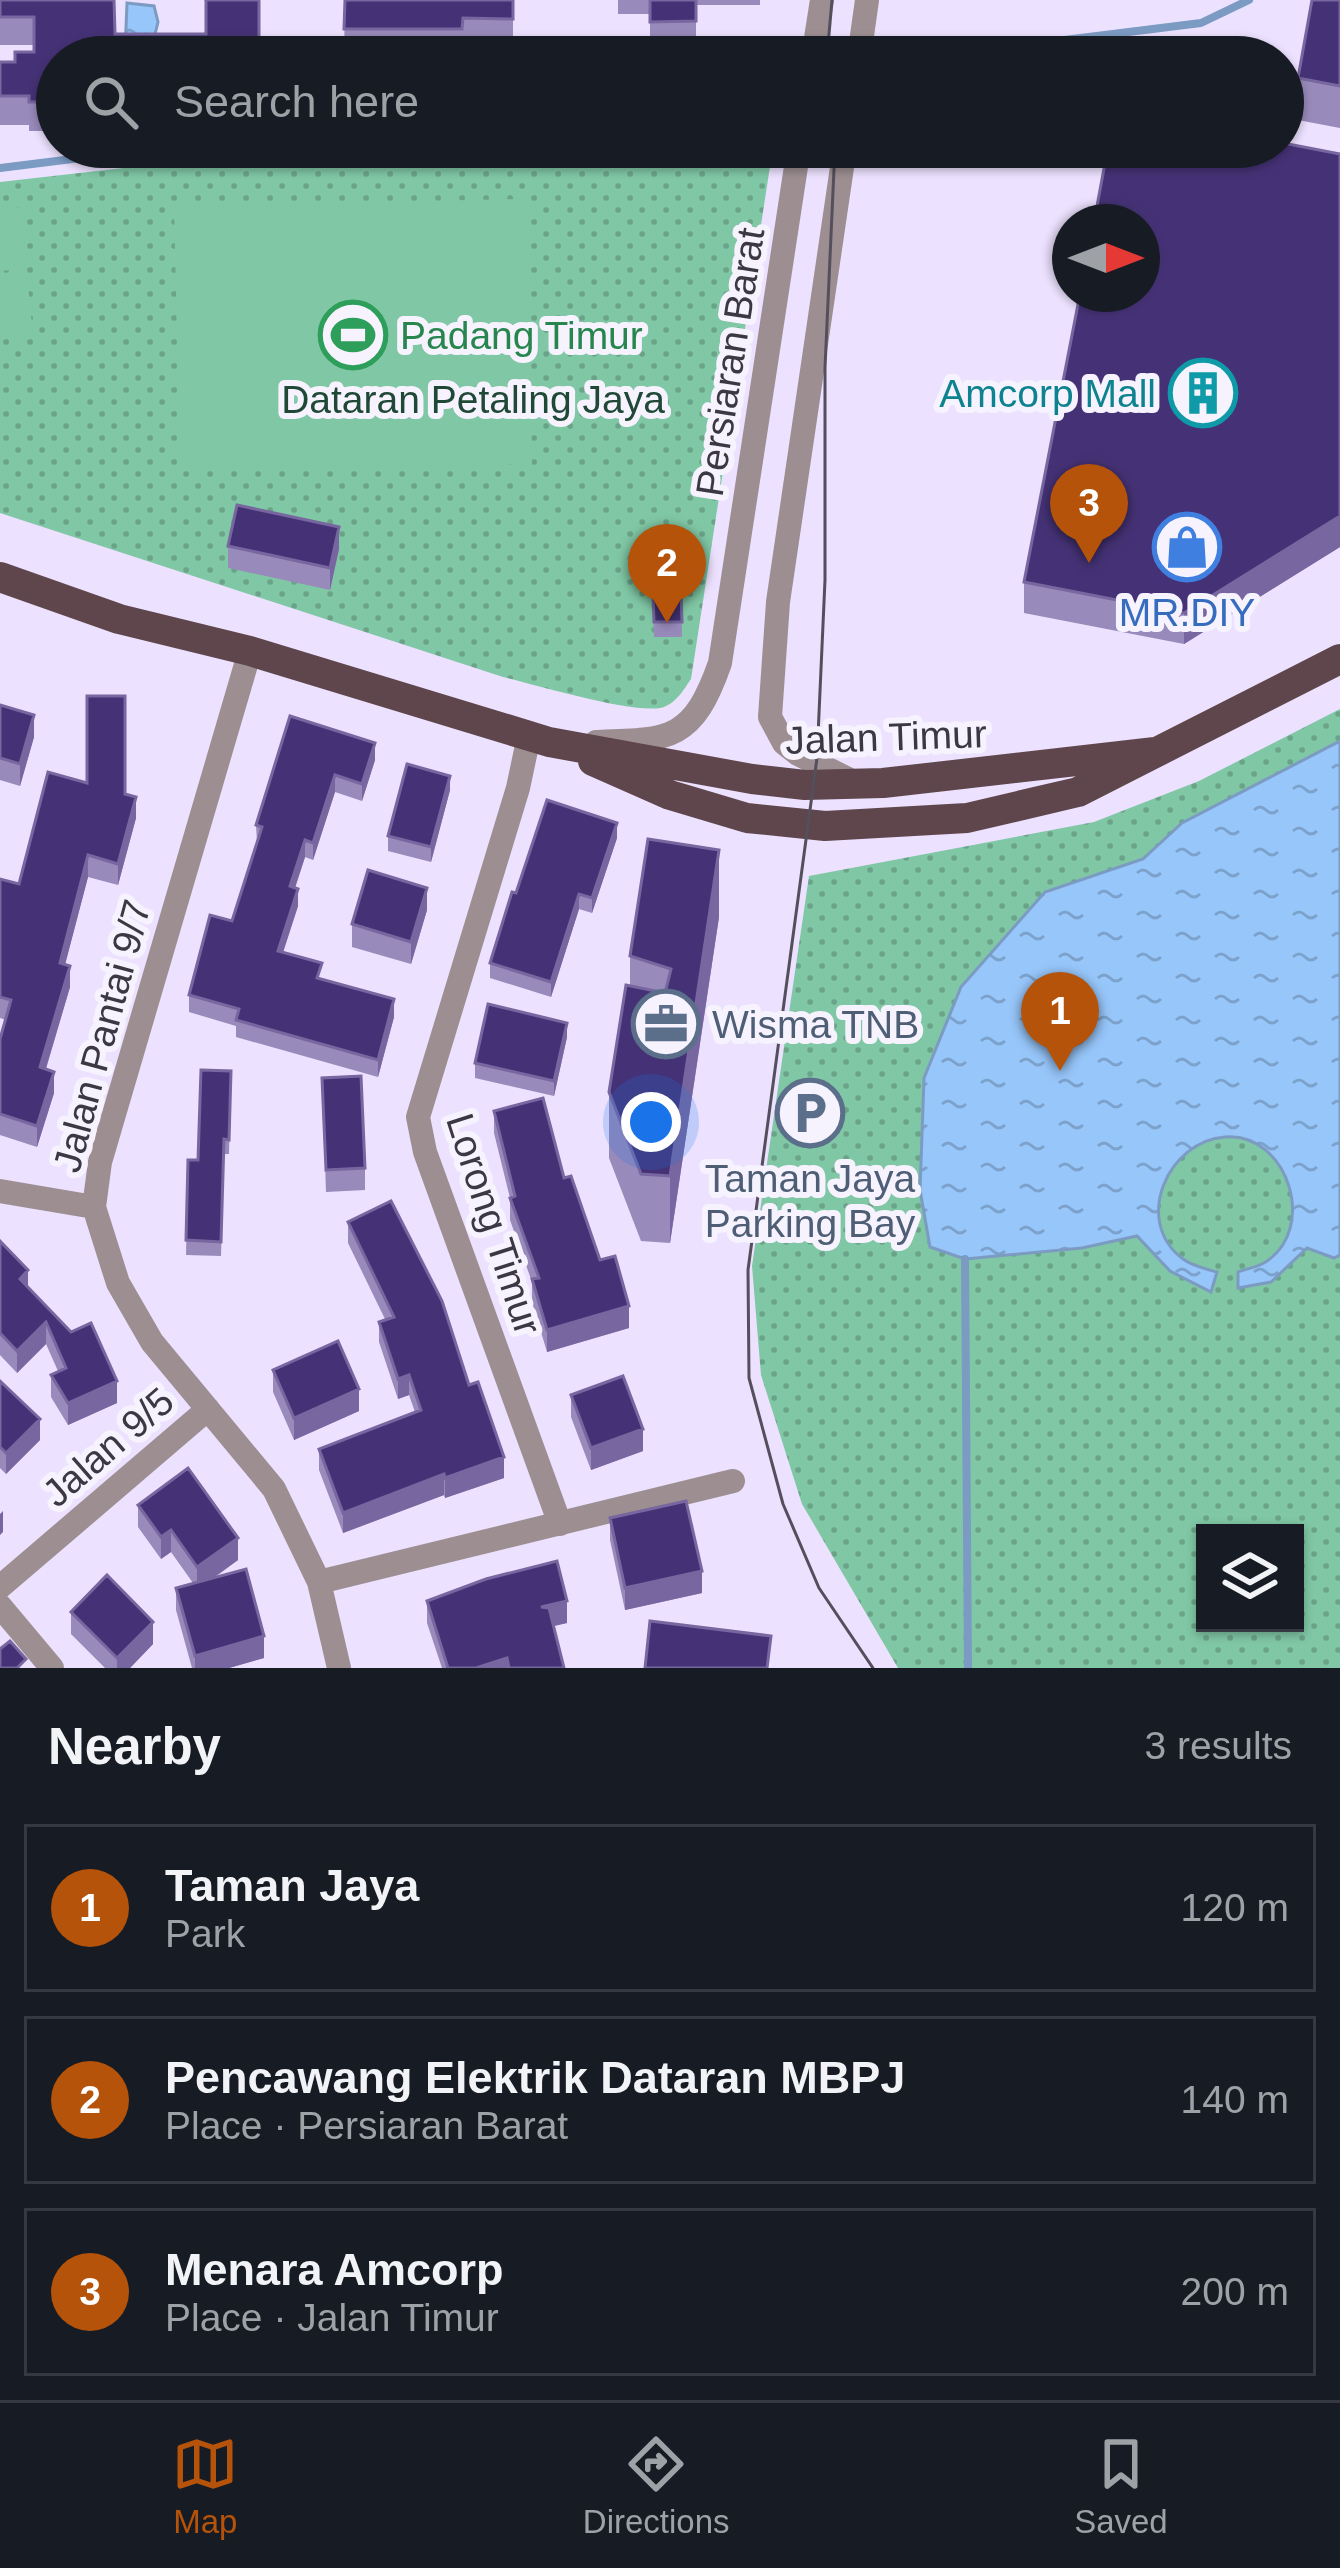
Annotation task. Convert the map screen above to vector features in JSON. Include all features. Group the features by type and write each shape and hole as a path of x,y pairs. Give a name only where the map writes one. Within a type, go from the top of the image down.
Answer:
{"main road":[{"name":"Jalan Timur","path":"0,577 119,619 250,651 539,739 689,801 747,818 825,826 967,818 1078,792 1340,659"},
{"name":"Jalan Timur","path":"539,739 805,785 1009,772 1071,759 1155,752"}],"street":[{"path":"817,36 823,0"},
{"path":"862,36 867,0"},
{"name":"Persiaran Barat","path":"539,739 656,741 690,722 712,685 720,663 796,168"},
{"name":"Persiaran Barat","path":"842,168 776,614 770,717 784,742 798,754 858,783"},
{"name":"Jalan Pantai 9/7","path":"250,651 100,1162 94,1207 118,1283 152,1342 274,1489 319,1582 339,1668"},
{"name":"Lorong Timur","path":"539,739 518,788 418,1117 425,1152 560,1524"},
{"path":"0,1191 94,1207"},
{"name":"Jalan 9/5","path":"0,1587 208,1409"},
{"path":"319,1582 733,1480"},
{"path":"0,1606 52,1668"}],"green space":[{"name":"Dataran Petaling Jaya","path":"124,168 770,168 691,679 680,695 669,705 651,709 503,677 0,513 0,182"},
{"name":"Padang Timur","path":"526,199 532,464 180,471 174,206"},
{"path":"21,207 27,269 0,271 0,209"},
{"path":"27,274 33,335 0,338 0,276"},
{"path":"1340,709 1340,1668 898,1668 802,1504 761,1375 752,1266 809,876 1094,822 1199,781"}],"water":[{"path":"127,3 154,6 158,22 154,36 126,36"},
{"path":"1340,741 1340,1255 1334,1258 1307,1248 1271,1282 1238,1288 1238,1272 1264,1263 1281,1248 1290,1229 1292,1207 1280,1166 1265,1150 1247,1140 1225,1137 1187,1152 1173,1167 1159,1205 1168,1243 1187,1261 1217,1272 1211,1292 1170,1271 1137,1236 1082,1248 965,1259 930,1247 920,1190 924,1078 961,987 1045,892 1143,859 1182,823"}],"building":[{"path":"0,0 114,0 115,34 206,34 206,0 259,0 259,36 36,36 36,102 29,102 29,96 0,96 0,62 15,62 15,52 34,52 34,17 0,17"},
{"path":"345,0 513,0 513,19 463,18 462,29 344,29"},
{"path":"650,0 696,0 696,21 650,22"},
{"path":"1312,0 1340,0 1340,86 1304,79"},
{"name":"Amcorp Mall","path":"1304,147 1340,154 1340,516 1184,613 1024,582 1076,312 1160,312 1160,204 1097,204 1104,168 1304,168"},
{"path":"237,505 339,527 330,568 228,546"},
{"path":"681,593 682,622 654,622 653,594"},
{"path":"87,696 125,696 125,794 136,797 118,864 88,855 60,963 70,966 40,1067 54,1072 37,1126 0,1114 0,1039 11,1000 0,997 0,879 19,884 48,772 87,783"},
{"path":"0,705 34,715 20,764 0,758"},
{"path":"290,716 375,743 362,784 335,775 313,843 305,840 290,886 298,889 278,951 322,963 317,978 394,999 378,1060 236,1020 239,1009 189,995 210,915 232,921"},
{"path":"407,764 450,776 431,847 388,836"},
{"path":"547,800 617,823 592,898 579,894 551,982 490,963"},
{"name":"Wisma TNB","path":"648,839 719,850 670,1176 641,1174 609,1092 626,985 665,993 671,969 630,956"},
{"path":"368,870 427,888 411,942 352,924"},
{"path":"488,1004 567,1023 554,1081 475,1063"},
{"path":"201,1070 231,1071 221,1242 186,1240 188,1160 198,1160"},
{"path":"361,1076 365,1168 326,1170 322,1078"},
{"path":"543,1098 564,1178 571,1176 600,1260 615,1256 629,1306 547,1330 532,1279 539,1278 510,1198 515,1196 494,1111"},
{"path":"391,1201 442,1301 469,1385 478,1382 504,1457 445,1478 444,1474 343,1513 319,1449 421,1410 409,1375 398,1379 379,1322 394,1317 348,1222"},
{"path":"0,1241 28,1270 20,1279 71,1332 91,1323 117,1381 68,1403 51,1375 66,1368 46,1322 17,1351 0,1333"},
{"path":"338,1341 359,1389 294,1418 273,1370"},
{"path":"623,1376 643,1429 591,1448 571,1395"},
{"path":"0,1381 40,1419 6,1453 0,1447"},
{"path":"188,1468 238,1538 197,1567 171,1530 161,1537 138,1505"},
{"path":"686,1501 702,1571 625,1588 610,1518"},
{"path":"557,1561 567,1601 541,1607 549,1608 564,1668 509,1668 507,1658 476,1668 448,1668 427,1601 486,1579"},
{"path":"246,1569 264,1636 195,1656 176,1588"},
{"path":"107,1575 153,1622 117,1658 71,1612"},
{"path":"650,1621 771,1636 767,1668 645,1668"},
{"path":"10,1641 26,1659 17,1668 0,1668 0,1649"}],"waterway":[{"path":"1097,36 1201,23 1249,0"},
{"path":"0,168 36,164"},
{"path":"965,1259 968,1668"}],"tram line":[{"path":"829,36 832,0"},
{"path":"834,168 817,758 748,1270 749,1378 783,1504 819,1588 873,1668"}],"place":[{"name":"Padang Timur","path":"353,335"},
{"name":"Amcorp Mall","path":"1203,393"},
{"name":"MR.DIY","path":"1187,547"},
{"name":"Menara Amcorp","path":"1089,563"},
{"name":"Pencawang Elektrik Dataran MBPJ","path":"667,623"},
{"name":"Wisma TNB","path":"666,1024"},
{"name":"Taman Jaya","path":"1060,1071"},
{"name":"Taman Jaya Parking Bay","path":"810,1113"}]}
